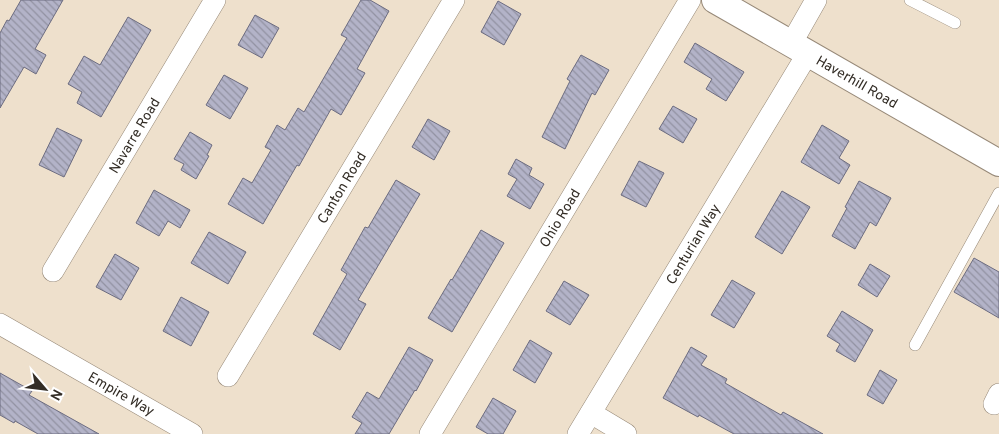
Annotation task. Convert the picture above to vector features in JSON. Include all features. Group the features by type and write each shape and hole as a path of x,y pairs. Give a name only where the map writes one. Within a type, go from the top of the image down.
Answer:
{"street":[{"name":"Navarre Road","path":"53,271 215,0"},
{"name":"Canton Road","path":"228,376 454,0"},
{"name":"Ohio Road","path":"430,434 690,0"},
{"name":"Haverhill Road","path":"716,0 999,163"},
{"name":"Centurian Way","path":"578,434 800,48 816,0"},
{"name":"Empire Way","path":"0,324 192,434"},
{"path":"591,413 626,434"}],"lane":[{"path":"910,0 954,23"},
{"path":"915,345 999,193"}],"building":[{"path":"21,0 63,0 35,49 46,55 36,74 24,67 0,108 0,33"},
{"path":"361,0 370,0 389,11 357,69 365,73 341,115 331,109 263,224 228,204 243,178 252,183 271,150 265,147 277,125 285,130 298,108 304,112 347,38 341,35"},
{"path":"498,1 521,14 504,45 481,32"},
{"path":"255,15 279,28 262,58 238,45"},
{"path":"128,17 151,30 101,117 77,103 82,92 68,84 84,56 100,65"},
{"path":"695,43 744,72 726,101 706,89 712,79 684,62"},
{"path":"581,55 609,70 595,95 592,93 565,149 542,137 570,81 567,79"},
{"path":"224,75 248,88 230,119 206,105"},
{"path":"673,106 697,119 683,143 659,129"},
{"path":"428,119 450,131 434,160 412,147"},
{"path":"822,125 849,141 839,158 850,165 839,184 801,162"},
{"path":"57,128 82,140 64,177 39,165"},
{"path":"190,132 212,145 207,155 209,156 196,179 181,170 184,164 174,159"},
{"path":"516,159 532,168 529,175 544,184 530,209 507,196 517,179 508,174"},
{"path":"639,161 664,173 646,207 621,195"},
{"path":"396,180 420,194 358,300 366,304 340,350 313,334 347,274 341,270 365,227 368,228"},
{"path":"859,181 891,198 876,226 870,222 855,249 832,236"},
{"path":"154,190 190,210 180,228 168,221 159,236 136,223"},
{"path":"782,191 810,207 782,254 755,237"},
{"path":"481,230 504,243 452,332 428,318"},
{"path":"209,232 246,252 228,284 191,263"},
{"path":"115,254 139,268 121,300 96,287"},
{"path":"974,258 999,272 999,318 954,292"},
{"path":"870,264 890,276 877,297 858,285"},
{"path":"732,280 755,293 734,328 711,315"},
{"path":"564,281 589,295 570,325 546,311"},
{"path":"181,297 209,312 191,346 163,331"},
{"path":"842,311 873,330 855,362 836,351 840,344 827,336"},
{"path":"530,340 552,353 535,383 513,370"},
{"path":"409,347 433,360 416,391 389,434 355,434 362,423 352,417 367,392 379,399"},
{"path":"691,347 707,356 701,365 727,379 725,383 781,415 783,412 823,434 734,434 663,398"},
{"path":"880,370 897,380 883,404 867,395"},
{"path":"0,373 32,391 29,395 99,434 38,434 0,415"},
{"path":"493,398 516,411 503,434 488,434 476,427"}]}
